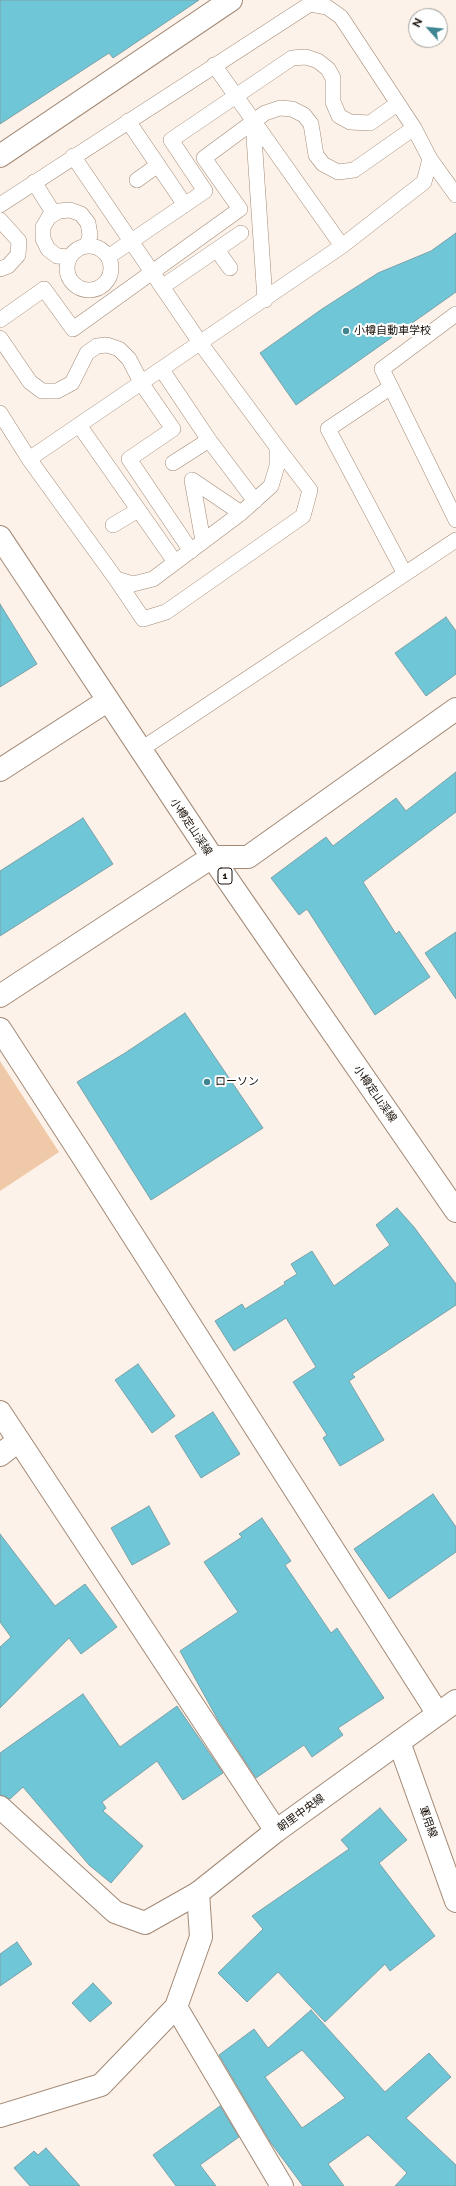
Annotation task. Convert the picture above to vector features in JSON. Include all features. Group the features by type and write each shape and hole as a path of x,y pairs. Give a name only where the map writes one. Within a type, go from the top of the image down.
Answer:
{"street":[{"path":"0,156 231,0"},
{"name":"小樽定山渓線","path":"0,538 212,858 456,1211"},
{"path":"0,770 108,701"},
{"path":"0,996 212,858 248,857 456,709"},
{"path":"0,1029 86,1160 438,1714"},
{"path":"0,1412 18,1442 276,1831"},
{"path":"0,1455 18,1442"},
{"name":"朝里中央線","path":"0,1807 115,1912 145,1923 198,1893 276,1831 456,1701"},
{"name":"軍用線","path":"399,1742 455,1897"},
{"path":"0,2116 101,2085 176,2007 201,1937 198,1893"},
{"path":"176,2007 282,2186"}],"lane":[{"path":"0,205 73,156 310,4 327,6 341,17 414,128 430,159 456,194"},
{"path":"108,257 205,191 171,140 292,58 306,57 318,60 328,68 333,78 333,102 339,116 350,122 370,123 397,104"},
{"path":"214,65 342,246"},
{"path":"0,320 44,289 73,329 240,209 204,158 265,113 280,108 292,109 304,115 311,124 316,155 323,164 338,172 354,170 414,128"},
{"path":"128,121 185,205"},
{"path":"254,122 265,300"},
{"path":"0,413 29,459 143,618 166,612 304,516 310,490 201,344 73,156"},
{"path":"29,459 201,344 342,246 424,182 430,159"},
{"path":"137,180 158,165"},
{"path":"34,182 54,214"},
{"path":"69,258 57,256 48,249 43,239 43,227 49,217 59,211 70,210 81,214 88,223 90,235 87,246"},
{"path":"0,220 19,241 18,255 8,266 0,269"},
{"path":"162,287 241,233"},
{"path":"87,246 99,249 108,257 110,270 106,282 95,290 82,290 71,282 66,271 69,258 77,250 87,246"},
{"path":"217,250 230,268"},
{"path":"456,314 382,369 456,520"},
{"path":"0,338 30,382 42,391 57,391 72,383 87,353 98,346 107,345 119,349 129,359 142,384 173,428 129,459 191,551"},
{"path":"162,370 209,440 255,501"},
{"path":"391,387 328,429 405,574"},
{"path":"79,425 175,562"},
{"path":"173,463 209,440"},
{"path":"116,579 133,584 153,579 255,501 271,486 277,466 277,447"},
{"path":"202,541 192,480 240,513"},
{"path":"113,525 138,510"},
{"path":"140,750 456,540"}],"shaded area":[{"path":"0,1061 59,1152 0,1191"}],"building":[{"path":"0,0 199,0 113,58 109,53 0,124"},
{"name":"小樽自動車学校","path":"456,233 456,292 296,405 260,353 322,309 378,273 431,251"},
{"path":"0,604 37,664 0,687"},
{"path":"446,617 456,631 456,674 426,696 395,653"},
{"path":"456,772 456,812 363,882 396,934 399,931 430,977 375,1015 307,909 299,915 271,878 326,837 333,846 396,798 406,811"},
{"path":"83,818 113,864 0,936 0,871"},
{"path":"456,932 456,999 425,953"},
{"path":"185,1013 263,1128 151,1200 77,1082 125,1053"},
{"path":"397,1208 414,1227 456,1284 456,1305 352,1374 355,1377 349,1381 384,1440 340,1466 323,1438 327,1435 293,1382 316,1367 286,1318 234,1351 215,1321 242,1304 245,1309 285,1284 284,1282 297,1274 291,1264 312,1251 334,1286 390,1245 376,1225"},
{"path":"138,1364 175,1416 152,1433 115,1380"},
{"path":"213,1412 240,1454 201,1478 175,1436"},
{"path":"433,1494 456,1527 456,1552 389,1599 354,1549"},
{"path":"149,1506 170,1544 132,1565 111,1528"},
{"path":"262,1518 291,1561 285,1565 331,1633 337,1628 384,1698 338,1728 343,1735 312,1757 304,1745 256,1778 218,1720 180,1651 238,1612 204,1562 242,1537 239,1534"},
{"path":"0,1534 55,1606 85,1584 117,1627 81,1654 69,1638 0,1708 0,1647 11,1637 0,1622"},
{"path":"83,1694 120,1747 177,1706 223,1773 183,1800 157,1761 102,1802 106,1808 103,1811 143,1846 111,1883 89,1865 23,1787 10,1799 0,1795 0,1753"},
{"path":"380,1808 407,1840 379,1863 435,1936 390,1971 385,1964 325,2022 278,1972 247,2002 218,1973 263,1929 252,1916 349,1849 341,1840"},
{"path":"17,1942 32,1964 0,1986 0,1954"},
{"path":"93,1983 112,2003 90,2022 72,2003"},
{"path":"311,2010 385,2092 429,2053 451,2077 406,2118 456,2165 456,2186 395,2186 407,2173 368,2135 328,2164 344,2186 303,2186 271,2143 219,2055 254,2029 268,2048","holes":["302,2050 345,2098 302,2128 265,2077"]},
{"path":"220,2106 239,2137 200,2165 216,2186 176,2186 153,2155"},
{"path":"46,2148 80,2186 30,2186 14,2168 34,2151 38,2155"}],"place":[{"name":"小樽自動車学校","path":"346,331"},
{"name":"ローソン","path":"207,1082"}]}
